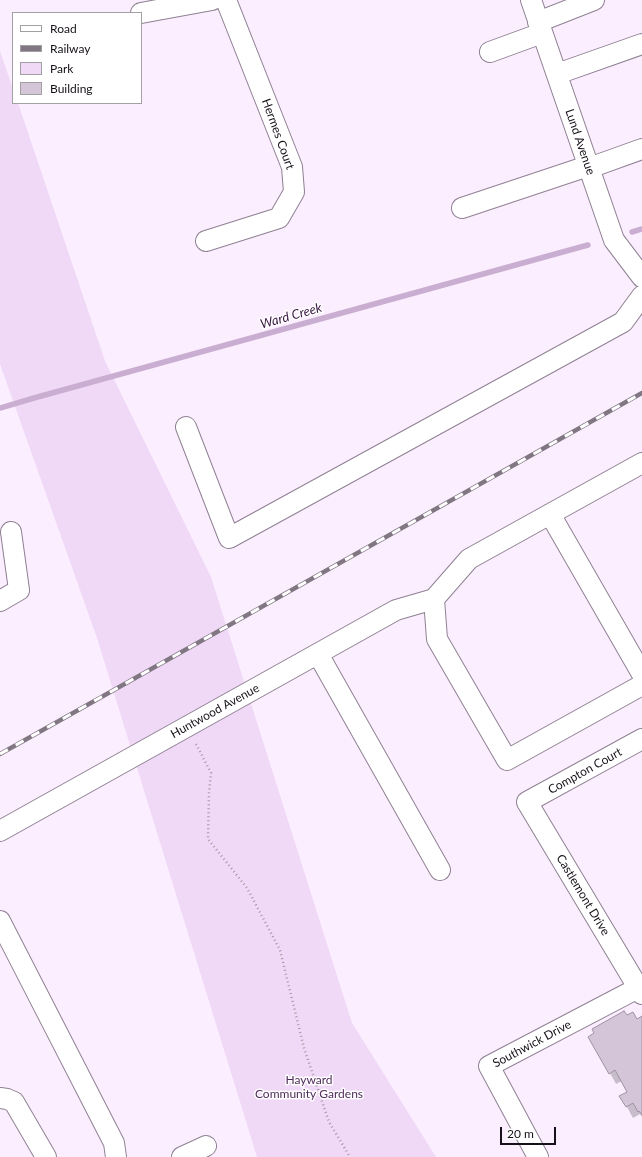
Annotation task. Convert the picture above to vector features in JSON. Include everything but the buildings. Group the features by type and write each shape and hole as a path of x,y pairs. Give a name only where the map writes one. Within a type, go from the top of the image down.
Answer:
{"street":[{"path":"142,13 212,0"},
{"name":"Hermes Court","path":"206,241 279,218 294,192 292,166 226,0"},
{"name":"Lund Avenue","path":"531,0 614,240 642,277"},
{"path":"490,52 594,0"},
{"path":"557,74 642,44"},
{"path":"462,208 642,149"},
{"path":"186,427 229,538 623,322 642,296"},
{"path":"642,463 469,559 434,599 437,639 507,760 642,685"},
{"path":"550,514 642,674"},
{"path":"0,601 19,590 11,532"},
{"name":"Huntwood Avenue","path":"0,830 396,610 434,599"},
{"path":"318,654 440,870"},
{"name":"Compton Court","path":"527,802 642,739"},
{"name":"Castlemont Drive","path":"527,802 640,991"},
{"path":"0,921 114,1143 116,1157"},
{"name":"Southwick Drive","path":"538,1157 489,1066 640,991"},
{"path":"0,1098 14,1102 46,1157"},
{"path":"182,1157 206,1146"}],"path":[{"path":"188,726 193,739 211,773 208,839 247,888 280,950 304,1048 329,1122 350,1157"}],"green space":[{"name":"Hayward Community Gardens","path":"0,51 12,86 12,104 18,104 105,361 211,577 352,1023 436,1157 257,1157 97,638 0,364"}],"waterway":[{"name":"Ward Creek","path":"632,232 642,229"},
{"name":"Ward Creek","path":"0,408 588,245"}],"railway":[{"path":"0,754 642,393"}]}
